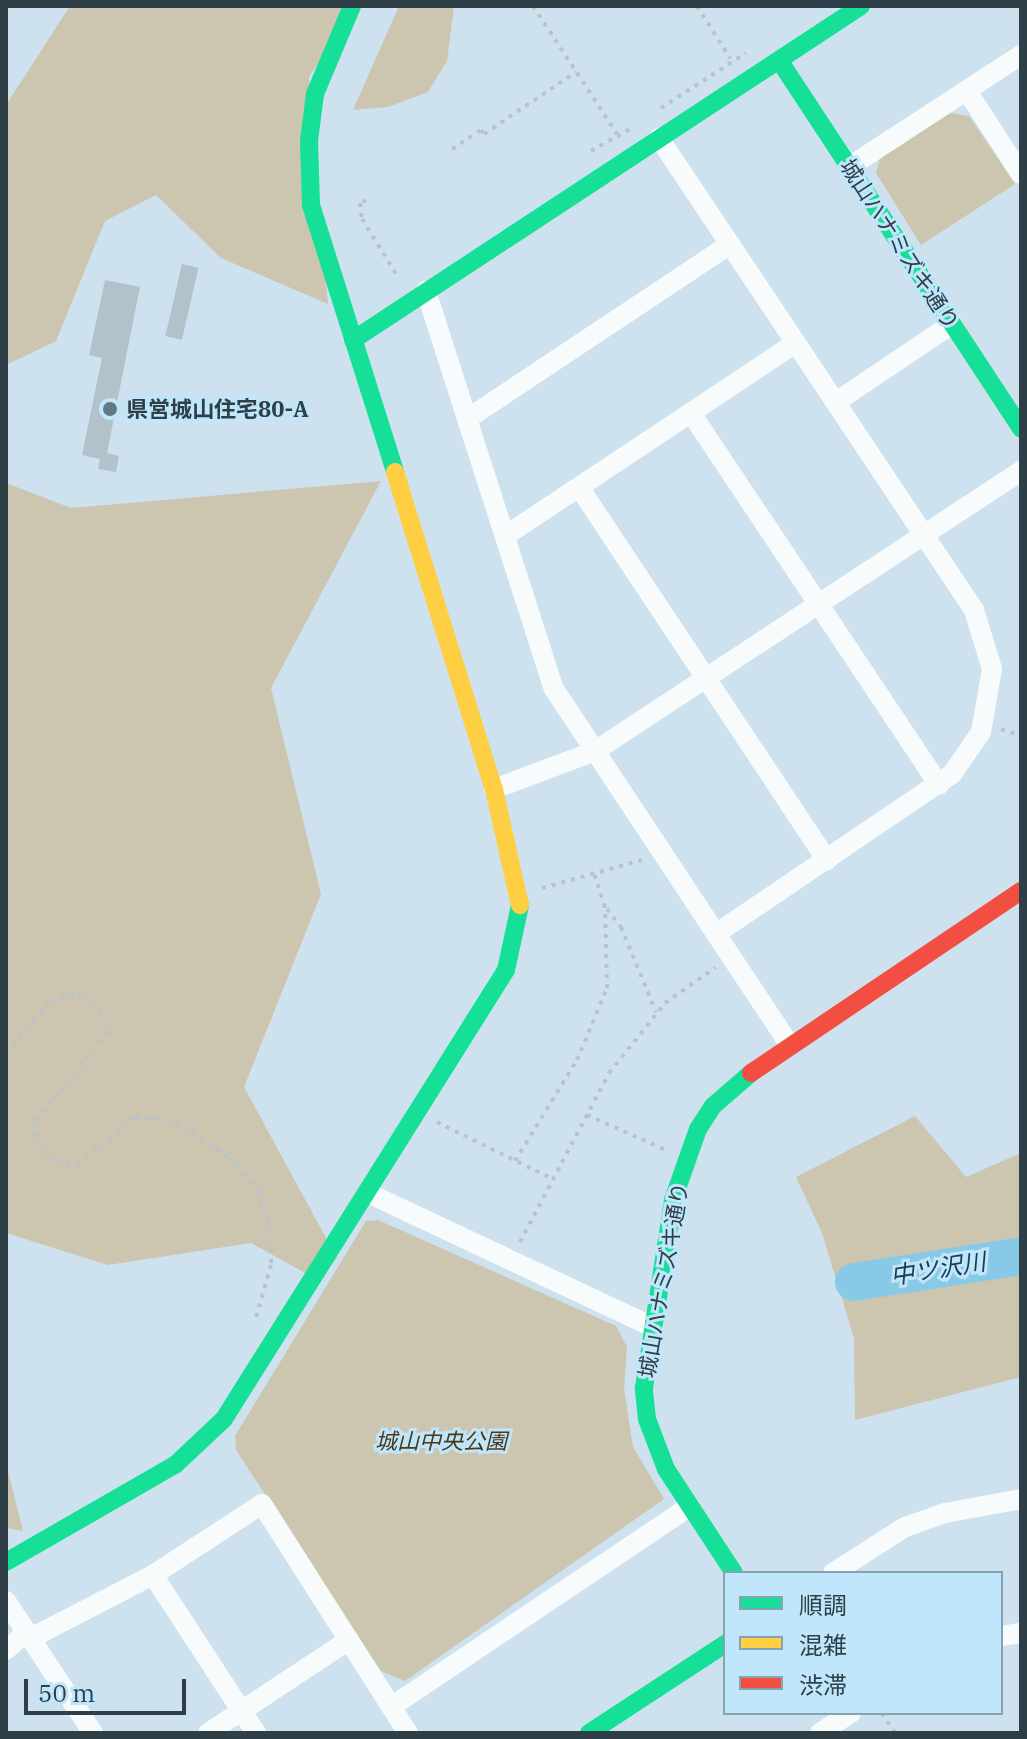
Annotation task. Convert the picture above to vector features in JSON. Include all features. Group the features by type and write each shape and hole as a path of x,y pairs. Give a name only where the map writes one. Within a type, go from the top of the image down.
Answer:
{"street":[{"path":"6,1562 175,1465 224,1419 419,1114 506,970 517,935 520,895 494,789 311,205 309,141 315,94 352,6"},
{"path":"353,340 861,6"},
{"path":"849,167 1021,55"},
{"name":"城山ハナミズキ通り","path":"779,60 1021,429"},
{"path":"967,91 1021,174"},
{"path":"659,138 974,610 992,669 981,732 964,762 939,785 716,934"},
{"path":"467,419 730,244"},
{"path":"426,291 554,689 789,1044"},
{"path":"836,402 952,324"},
{"path":"505,536 796,343"},
{"path":"691,413 939,785"},
{"path":"494,789 595,751 1021,471"},
{"path":"579,487 827,860"},
{"name":"城山ハナミズキ通り","path":"733,1571 666,1469 647,1419 644,1388 653,1327 673,1200 686,1159 713,1106 789,1044 1021,891"},
{"path":"370,1194 653,1327"},
{"path":"836,1571 905,1527 945,1513 1021,1499"},
{"path":"6,1650 29,1635 153,1575 262,1504 408,1733"},
{"path":"391,1707 690,1506"},
{"path":"153,1575 256,1733"},
{"path":"6,1601 93,1733"},
{"path":"208,1733 349,1640"},
{"path":"589,1733 723,1645"},
{"path":"820,1733 848,1715"}],"path":[{"path":"533,6 617,134"},
{"path":"697,6 731,58"},
{"path":"452,149 481,130 484,134 576,72"},
{"path":"366,200 360,203 362,219 400,283"},
{"path":"520,895 663,854"},
{"path":"515,1161 577,1060 607,988 605,907 594,873"},
{"path":"605,907 621,927 656,1013"},
{"path":"511,1260 609,1073 656,1013 731,956"},
{"path":"6,1052 51,1001 77,994 95,1003 108,1032 34,1123 47,1159 77,1164 135,1118 157,1118 192,1132 230,1158 257,1191 270,1229 271,1265 251,1334 266,1354"},
{"path":"419,1114 553,1179"},
{"path":"587,1115 686,1159"},
{"path":"883,1715 895,1733"}],"green space":[{"path":"70,6 355,6 309,77 328,304 221,258 156,195 105,221 56,341 6,365 6,105"},
{"path":"399,6 454,6 447,61 428,92 388,107 353,110"},
{"path":"949,113 969,116 1015,184 921,245 876,173 880,158"},
{"path":"381,481 271,688 321,894 244,1087 337,1258 316,1279 251,1243 108,1265 6,1233 6,483 71,508"},
{"path":"915,1116 966,1177 1021,1153 1021,1377 855,1420 854,1338 822,1233 796,1177"},
{"name":"城山中央公園","path":"378,1220 616,1326 627,1347 624,1388 633,1447 664,1499 405,1681 381,1671 236,1450 235,1436 366,1221"},
{"path":"6,1463 23,1531 6,1528"}],"building":[{"path":"182,264 199,268 182,340 165,336"},
{"name":"県営城山住宅80-A","path":"105,280 140,287 107,453 119,456 116,472 98,469 100,459 82,455 102,358 89,355"}],"waterway":[{"name":"中ツ沢川","path":"854,1282 1021,1256"}],"traffic: fast":[{"path":"352,6 315,94 309,141 311,205 395,472"},
{"path":"353,340 861,6"},
{"path":"779,60 1021,429"},
{"path":"6,1562 175,1465 224,1419 506,970 520,905"},
{"path":"733,1571 666,1469 647,1419 644,1388 673,1200 698,1129 713,1106 751,1073"},
{"path":"589,1733 723,1645"}],"traffic: slow":[{"path":"395,472 494,789 520,905"}],"traffic: jam":[{"path":"751,1073 1021,891"}],"place":[{"name":"県営城山住宅80-A","path":"110,409"}]}
